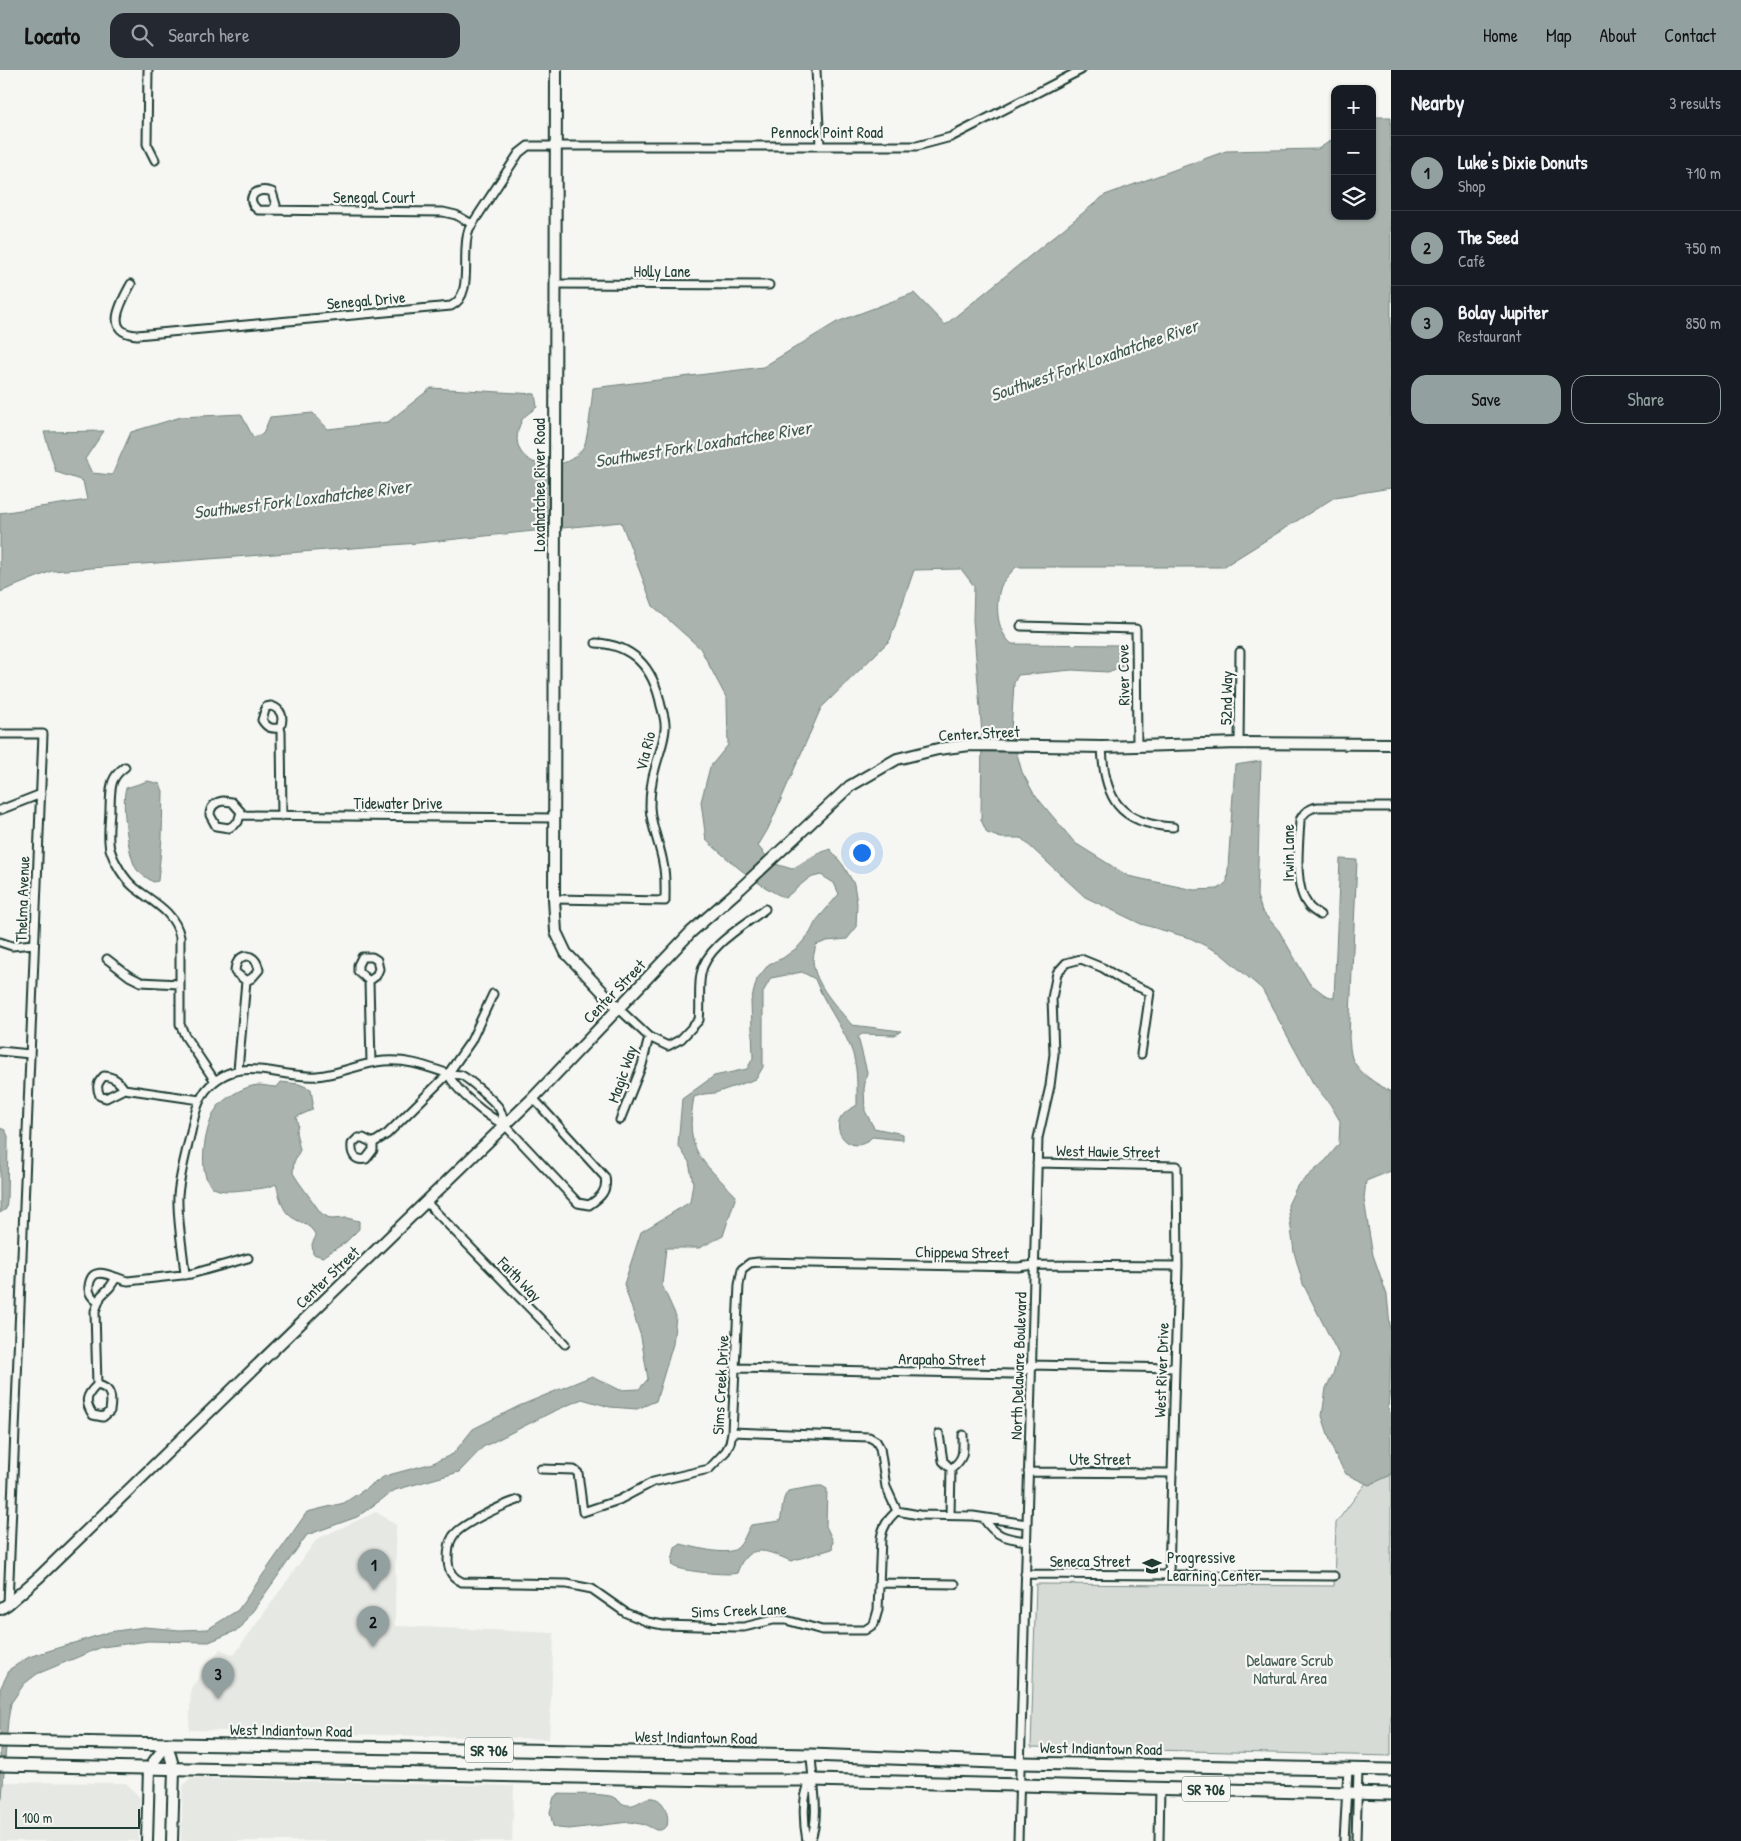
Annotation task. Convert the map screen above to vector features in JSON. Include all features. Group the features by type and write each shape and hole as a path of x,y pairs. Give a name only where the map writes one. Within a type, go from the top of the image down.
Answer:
{"main road":[{"name":"West Indiantown Road","path":"0,1741 811,1755 1021,1763 1391,1770"},
{"name":"SR 706","path":"0,1766 1020,1784 1391,1794"}],"street":[{"path":"148,70 147,144 155,160"},
{"name":"Loxahatchee River Road","path":"556,70 554,443 554,899 556,932 566,953 618,1008"},
{"path":"816,70 820,146"},
{"name":"Pennock Point Road","path":"556,144 905,147 927,144 951,136 1081,70"},
{"name":"Senegal Drive","path":"131,284 117,312 116,318 125,332 137,335 451,306 456,304 464,294 465,242 472,224 523,149 534,144 556,144"},
{"name":"Senegal Court","path":"272,210 443,212 456,215 472,224"},
{"name":"Holly Lane","path":"555,284 769,285"},
{"name":"River Cove","path":"1021,626 1136,629 1137,746"},
{"name":"Via Rio","path":"554,899 664,902 664,864 652,825 650,810 652,780 664,740 665,726 659,695 648,670 639,659 630,652 616,646 596,643"},
{"name":"52nd Way","path":"1239,743 1240,652"},
{"path":"280,728 282,732 282,816"},
{"name":"Thelma Avenue","path":"0,734 43,734 4,1606"},
{"name":"Center Street","path":"0,1614 4,1606 39,1578 505,1126 691,932 850,786 897,759 938,749 1026,745 1102,748 1239,743 1391,744"},
{"path":"1102,748 1106,784 1121,807 1132,816 1144,822 1158,826 1173,827"},
{"path":"125,767 116,773 111,785 109,839 111,851 130,882 169,914 176,924 180,937 178,1018 182,1030 215,1081"},
{"path":"0,810 41,794"},
{"path":"229,801 239,809 241,815 236,824 224,828 214,824 210,811 212,806 218,802 229,801"},
{"name":"Irwin Lane","path":"1320,915 1308,906 1300,886 1300,820 1302,815 1306,810 1318,807 1391,808"},
{"name":"Tidewater Drive","path":"241,815 554,818"},
{"path":"618,1008 649,1036 668,1046 681,1039 699,1020 701,972 706,958 729,936 765,909"},
{"path":"0,942 12,946 34,944"},
{"path":"107,959 129,976 141,982 179,984"},
{"name":"North Delaware Boulevard","path":"1018,1841 1038,1138 1050,1086 1054,1054 1052,998 1057,973 1066,964 1081,960 1103,968 1124,981 1150,992 1141,1054"},
{"path":"238,1070 246,981"},
{"path":"369,981 371,1063"},
{"path":"373,1143 386,1134 448,1074 471,1041 493,994"},
{"name":"Magic Way","path":"620,1120 642,1065 649,1036"},
{"path":"0,1051 30,1054"},
{"path":"185,1275 178,1197 180,1179 195,1112 200,1100 215,1081 226,1074 238,1070 255,1069 288,1075 318,1076 371,1063 399,1061 414,1063 448,1074 462,1075 499,1108 505,1126"},
{"path":"448,1074 453,1083 492,1119 505,1126 578,1202 589,1205 599,1199 606,1189 605,1177 533,1098"},
{"path":"124,1089 200,1100"},
{"name":"West Hawie Street","path":"1037,1163 1178,1166"},
{"name":"West River Drive","path":"1169,1575 1178,1266 1178,1166"},
{"name":"Faith Way","path":"426,1202 565,1344"},
{"path":"98,1302 89,1292 90,1280 100,1273 106,1272 116,1278 128,1281 197,1273 248,1258"},
{"name":"Chippewa Street","path":"746,1266 758,1262 1018,1267 1034,1265 1178,1266"},
{"name":"Sims Creek Drive","path":"541,1469 574,1470 578,1473 583,1512 610,1504 653,1482 709,1469 726,1451 730,1443 736,1368 739,1285 740,1274 746,1266"},
{"path":"97,1385 94,1318 98,1302 116,1278"},
{"name":"Arapaho Street","path":"736,1368 1014,1374 1024,1371 1031,1365 1175,1368"},
{"path":"97,1385 104,1386 109,1391 112,1400 110,1412 103,1417 93,1414 86,1403 86,1398 90,1391 97,1385"},
{"path":"732,1432 868,1437 876,1441 880,1448 886,1488 897,1511 919,1515 973,1516 1027,1524"},
{"path":"940,1434 942,1461 951,1469"},
{"path":"950,1516 951,1469 963,1455 963,1435"},
{"name":"Ute Street","path":"1028,1472 1172,1473"},
{"name":"Sims Creek Lane","path":"518,1500 502,1506 457,1531 449,1544 448,1557 449,1570 454,1578 462,1582 584,1586 597,1592 626,1613 648,1622 663,1625 735,1627 773,1620 786,1620 822,1630 859,1631 865,1630 874,1624 878,1610 883,1528 889,1518 897,1511"},
{"path":"984,1519 992,1530 1006,1538 1026,1541"},
{"name":"Seneca Street","path":"1025,1574 1334,1576"},
{"path":"879,1583 955,1584"},
{"path":"147,1841 149,1768 167,1744"},
{"path":"167,1744 174,1769 172,1841"},
{"path":"808,1841 804,1827 808,1784 812,1780 811,1755"},
{"path":"1344,1841 1352,1793 1353,1770"},
{"path":"1159,1841 1160,1787"},
{"path":"1352,1793 1356,1841"}],"shaded area":[{"path":"376,1512 396,1525 395,1626 554,1633 549,1739 189,1730 191,1688 220,1649 234,1655 317,1539"},
{"path":"190,1778 514,1786 512,1841 181,1841 183,1786"},
{"path":"0,1782 126,1783 140,1798 138,1841 0,1841"}],"green space":[{"name":"Delaware Scrub Natural Area","path":"1391,1471 1391,1756 1031,1747 1036,1584 1334,1586 1336,1523 1372,1475"}],"water":[{"name":"Southwest Fork Loxahatchee River","path":"1376,117 1391,117 1391,488 1335,497 1223,567 1016,567 1001,586 998,596 998,611 1000,626 1012,644 1122,645 1123,666 1108,672 1072,670 1018,675 1014,683 1011,732 1022,772 1034,794 1075,843 1128,876 1194,890 1218,889 1227,882 1235,765 1261,761 1257,896 1262,911 1279,931 1309,983 1325,995 1334,998 1340,859 1357,860 1350,1051 1355,1063 1364,1074 1391,1092 1391,1171 1366,1181 1364,1199 1373,1255 1387,1295 1391,1336 1388,1408 1391,1414 1391,1475 1369,1485 1346,1474 1335,1455 1322,1416 1326,1388 1339,1355 1303,1284 1294,1252 1288,1205 1297,1186 1326,1160 1339,1144 1340,1121 1330,1104 1313,1083 1262,989 1220,953 1190,938 1141,924 1085,897 1021,838 1001,838 987,833 981,820 982,734 973,620 974,586 961,569 914,570 890,640 821,708 768,829 758,846 772,863 792,869 817,854 830,849 843,865 854,884 857,903 856,928 847,939 827,941 816,945 813,959 815,970 822,987 852,1025 901,1031 895,1035 862,1034 858,1037 867,1072 864,1089 865,1111 874,1128 903,1134 903,1140 872,1137 865,1143 857,1145 850,1144 844,1140 840,1134 840,1120 845,1113 857,1105 856,1067 850,1046 815,979 802,972 771,978 763,992 763,1067 756,1079 715,1093 694,1097 691,1130 698,1153 713,1173 736,1196 723,1236 699,1248 666,1248 662,1285 676,1316 673,1344 656,1401 637,1409 610,1407 582,1399 483,1447 459,1472 395,1490 357,1517 307,1535 240,1629 209,1642 148,1641 102,1647 37,1674 24,1684 11,1703 2,1798 0,1802 0,1689 10,1669 29,1657 109,1632 144,1627 180,1630 208,1629 238,1610 307,1512 344,1503 385,1476 433,1463 453,1454 473,1429 519,1406 592,1376 620,1390 639,1389 648,1379 641,1337 624,1284 641,1232 690,1202 693,1183 689,1162 678,1145 682,1099 714,1076 747,1069 753,1058 751,1001 757,979 769,964 783,958 798,947 810,933 816,921 839,894 834,883 821,875 809,878 785,898 753,879 706,840 701,802 710,767 728,745 727,699 700,648 653,606 621,522 418,543 52,571 0,592 0,513 87,500 83,481 56,472 44,432 104,431 85,459 92,473 112,475 131,432 181,417 241,414 253,437 263,434 270,417 313,413 328,429 388,422 431,388 535,394 537,407 522,420 517,436 519,448 526,458 537,463 550,465 563,463 575,457 584,446 593,388 763,367 837,322 914,293 945,325 1105,195 1226,151 1318,149 1331,141 1331,220 1376,220"},
{"path":"148,781 160,784 163,791 162,838 158,881 153,882 139,872 134,864 128,842 124,805 126,788"},
{"path":"281,1082 299,1084 311,1089 313,1103 312,1110 296,1117 298,1125 296,1132 300,1150 294,1162 293,1173 321,1213 331,1219 347,1218 359,1221 359,1229 346,1242 323,1257 313,1254 312,1244 316,1236 307,1225 288,1214 282,1204 276,1184 269,1187 222,1191 209,1183 205,1174 203,1162 207,1134 210,1122 220,1104 248,1087 258,1085 277,1087"},
{"path":"0,1128 5,1130 8,1136 7,1202 6,1209 0,1213"},
{"path":"817,1486 827,1489 826,1526 833,1541 832,1549 791,1561 768,1552 755,1551 744,1560 737,1573 732,1574 694,1571 673,1566 672,1561 675,1548 681,1544 725,1552 736,1549 741,1544 751,1525 780,1521 783,1502 788,1491"},
{"path":"558,1794 610,1796 630,1805 654,1798 659,1800 665,1807 668,1817 667,1826 661,1830 656,1830 646,1825 629,1822 569,1829 558,1828 553,1826 550,1812 554,1797"}],"place":[{"name":"Progressive Learning Center","path":"1152,1566"},
{"name":"Luke's Dixie Donuts","path":"374,1590"},
{"name":"The Seed","path":"373,1647"},
{"name":"Bolay Jupiter","path":"218,1699"}]}
